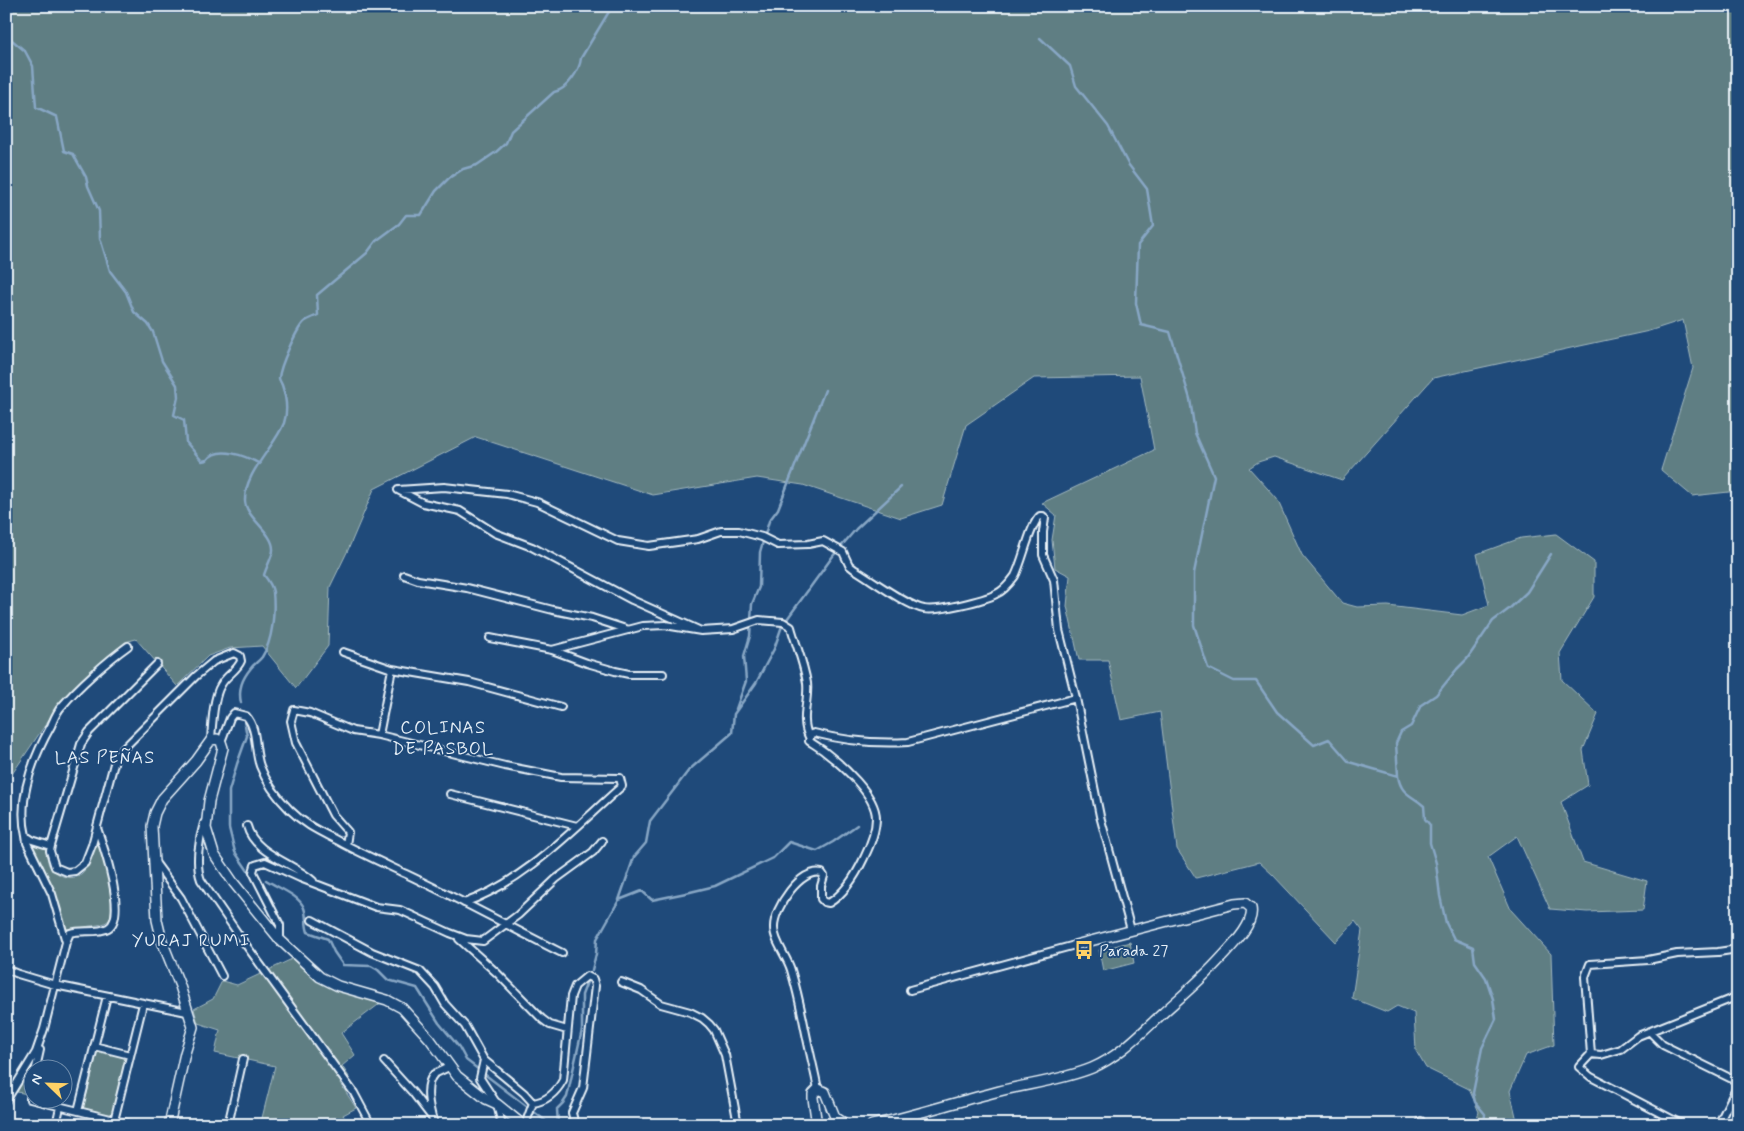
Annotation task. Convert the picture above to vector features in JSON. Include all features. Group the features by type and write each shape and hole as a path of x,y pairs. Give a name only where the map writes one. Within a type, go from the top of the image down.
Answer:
{"street":[{"path":"701,631 632,600 532,547 495,533 460,511 423,504 398,490 444,487 508,494 537,502 618,540 649,546 698,539 721,531 738,531 762,537 778,545 827,541 843,552 854,569 901,598 926,610 944,608 982,599 1000,592 1014,577 1035,521 1040,516 1043,516 1045,518 1043,555 1054,580 1058,630 1076,698 1100,816 1131,930"},
{"path":"404,576 466,588 592,618 630,630"},
{"path":"552,650 643,626 665,626 701,631 733,629 759,620 783,622 791,627 807,685 804,709 806,731 810,741 835,760 861,787 872,803 876,817 875,830 860,867 854,878 835,899 829,903 821,899 820,893 824,876 822,873 812,873 789,892 775,919 774,932 790,968 801,1006 818,1089"},
{"path":"490,638 552,650 587,663 629,674 663,674"},
{"path":"66,942 52,894 27,843 23,822 32,764 61,707 114,656 128,646"},
{"path":"343,652 392,669 469,682 561,707"},
{"path":"157,664 89,732 81,744 51,846 55,867 67,872 81,868 85,863 97,826 116,756 196,676 214,661 234,653 240,656 241,661 238,667 219,686 216,696 211,740 158,804 152,826 157,920 162,941 180,986 193,1027 185,1053 169,1125"},
{"path":"379,735 392,669"},
{"path":"809,737 814,733 837,739 874,743 908,742 1076,698"},
{"path":"346,845 348,832 333,815 296,743 291,721 294,710 310,713 353,731 379,735 505,766 561,777 620,778 622,786 546,855 505,884 464,903"},
{"path":"371,1125 354,1093 243,942 201,880 199,870 201,832 223,748 221,742 230,718 234,714 246,716 253,725 260,765 275,792 302,821 363,855 408,875 562,954"},
{"path":"211,740 217,739 221,742"},
{"path":"450,794 577,826"},
{"path":"206,817 209,843 222,868 280,940 302,962 320,977 330,982 387,1000 402,1008 430,1039 449,1067 468,1087 497,1104 524,1125 533,1104 549,1098 563,1080 571,996 575,986 585,976 591,976 595,986 583,1088 572,1113 575,1125"},
{"path":"38,1058 66,942 70,934 104,930 110,927 115,919 116,905 108,860 97,826"},
{"path":"247,826 249,835 255,842 277,858 304,873 316,884"},
{"path":"26,836 51,846"},
{"path":"280,940 280,924 254,872 255,865 265,862 376,907 400,910 466,939 483,941 518,915 556,879 593,852 602,841"},
{"path":"154,861 181,898 222,976"},
{"path":"872,1125 1092,1068 1137,1037 1210,971 1248,924 1252,913 1248,905 1240,903 1131,930 910,990"},
{"path":"312,920 372,952 420,971 435,987 445,1004 465,1026 484,1060 524,1093 533,1104"},
{"path":"450,933 476,953 542,1019 550,1025 567,1030"},
{"path":"1683,1125 1672,1122 1591,1077 1579,1066 1591,1054 1585,977 1590,964 1648,960 1677,954 1738,950"},
{"path":"6,969 56,985 187,1012"},
{"path":"621,982 641,990 661,1004 690,1012 709,1024 722,1045 725,1055 738,1125"},
{"path":"78,1111 107,996"},
{"path":"1591,1054 1601,1055 1621,1049 1638,1036 1738,996"},
{"path":"114,1122 143,1004"},
{"path":"6,1101 28,1067 44,1029"},
{"path":"1650,1032 1663,1044 1738,1084 1718,1125"},
{"path":"94,1046 130,1055"},
{"path":"228,1125 243,1059"},
{"path":"484,1060 480,1078 481,1082 497,1104 502,1125"},
{"path":"384,1061 413,1093 433,1122"},
{"path":"433,1122 428,1091 430,1078 449,1067"},
{"path":"817,1125 813,1094 818,1089"},
{"path":"818,1089 825,1092 835,1116 847,1125"},
{"path":"56,1125 60,1108"},
{"path":"64,1108 114,1122 135,1125"}],"green space":[{"path":"6,6 1738,6 1738,491 1692,496 1661,470 1693,368 1683,320 1649,331 1433,378 1342,480 1274,457 1258,462 1249,468 1277,499 1302,555 1342,603 1357,607 1388,606 1462,615 1489,605 1477,554 1521,538 1556,534 1594,562 1594,597 1560,653 1562,680 1598,714 1583,750 1588,785 1561,802 1583,862 1647,881 1643,910 1587,912 1550,909 1517,836 1488,857 1511,910 1551,954 1554,1045 1526,1055 1510,1091 1518,1125 1474,1125 1479,1112 1469,1089 1426,1068 1416,1051 1414,1013 1397,1006 1387,1012 1352,998 1362,930 1355,921 1336,942 1259,862 1196,878 1177,849 1160,712 1121,720 1108,660 1079,660 1067,606 1070,576 1055,568 1052,540 1056,515 1042,503 1154,450 1140,376 1034,378 966,425 942,505 901,518 803,485 757,478 653,495 476,437 374,489 330,587 328,646 296,688 262,646 230,648 208,656 177,686 136,639 125,642 89,673 56,709 8,780 6,790"},
{"path":"97,838 112,893 112,913 109,920 103,924 67,929 54,892 31,844 47,849 47,859 52,869 59,875 69,878 78,876 88,865"},
{"path":"1130,942 1134,963 1103,971 1099,950"},
{"path":"292,959 314,979 335,990 382,1002 341,1033 355,1055 342,1066 349,1077 340,1083 356,1108 343,1115 349,1125 274,1125 261,1122 275,1066 215,1053 220,1030 198,1023 194,1009 213,999 222,981 237,985"},
{"path":"98,1049 127,1057 113,1116 83,1109"},
{"path":"22,1084 22,1093 17,1092"}],"waterway":[{"path":"241,703 240,689 243,680 262,657 269,642 274,608 270,583 264,575 273,552 272,544 247,507 245,501 246,491 254,471 274,442 284,423 286,404 279,378 285,357 297,332 304,322 318,315 317,295 367,253 376,241 399,224 406,215 421,215 436,191 449,178 463,169 477,165 496,152 506,143 511,131 554,92 568,84 575,74 581,58 610,10 610,6"},
{"path":"6,35 25,51 33,66 36,107 57,117 64,151 73,154 86,177 99,211 100,238 110,271 126,292 134,312 148,324 153,332 162,361 177,385 178,397 174,415 184,420 186,442 202,461 218,453 232,453 260,464"},
{"path":"1040,38 1070,66 1076,86 1108,126 1128,164 1147,189 1153,226 1138,245 1136,303 1141,325 1170,332 1190,399 1195,433 1214,476 1194,573 1194,625 1208,668 1234,681 1256,681 1277,712 1314,745 1329,739 1349,762 1398,776 1404,791 1424,806 1425,819 1430,825 1430,843 1436,863 1446,923 1454,939 1473,947 1475,962 1486,978 1493,999 1496,1019 1482,1048 1473,1093 1475,1102 1485,1114 1484,1125"},
{"path":"736,709 746,681 744,656 750,636 752,604 759,587 760,552 769,521 778,509 825,390"},
{"path":"592,970 597,939 619,900 634,857 646,843 650,821 689,770 732,733 734,714 756,683 774,649 782,626 833,556 856,529 901,487"},
{"path":"1398,776 1396,743 1401,732 1411,726 1421,705 1436,695 1467,659 1493,621 1527,592 1551,554"},
{"path":"244,720 247,736 229,791 229,828 235,852 248,871"},
{"path":"619,900 642,891 652,900 715,886 773,858 789,842 817,851 857,825"},
{"path":"266,880 298,899 305,911 308,932 328,939 343,965 371,966 388,980 417,988 439,1023 459,1047 466,1060 551,1125"},
{"path":"558,1125 557,1109 567,1097 582,1030 582,995 587,982"}],"place":[{"name":"Parada 27","path":"1084,950"}],"district":[{"name":"COLINAS DE PASBOL","path":"443,738"},
{"name":"LAS PEÑAS","path":"105,757"},
{"name":"YURAJ RUMI","path":"191,940"}]}
